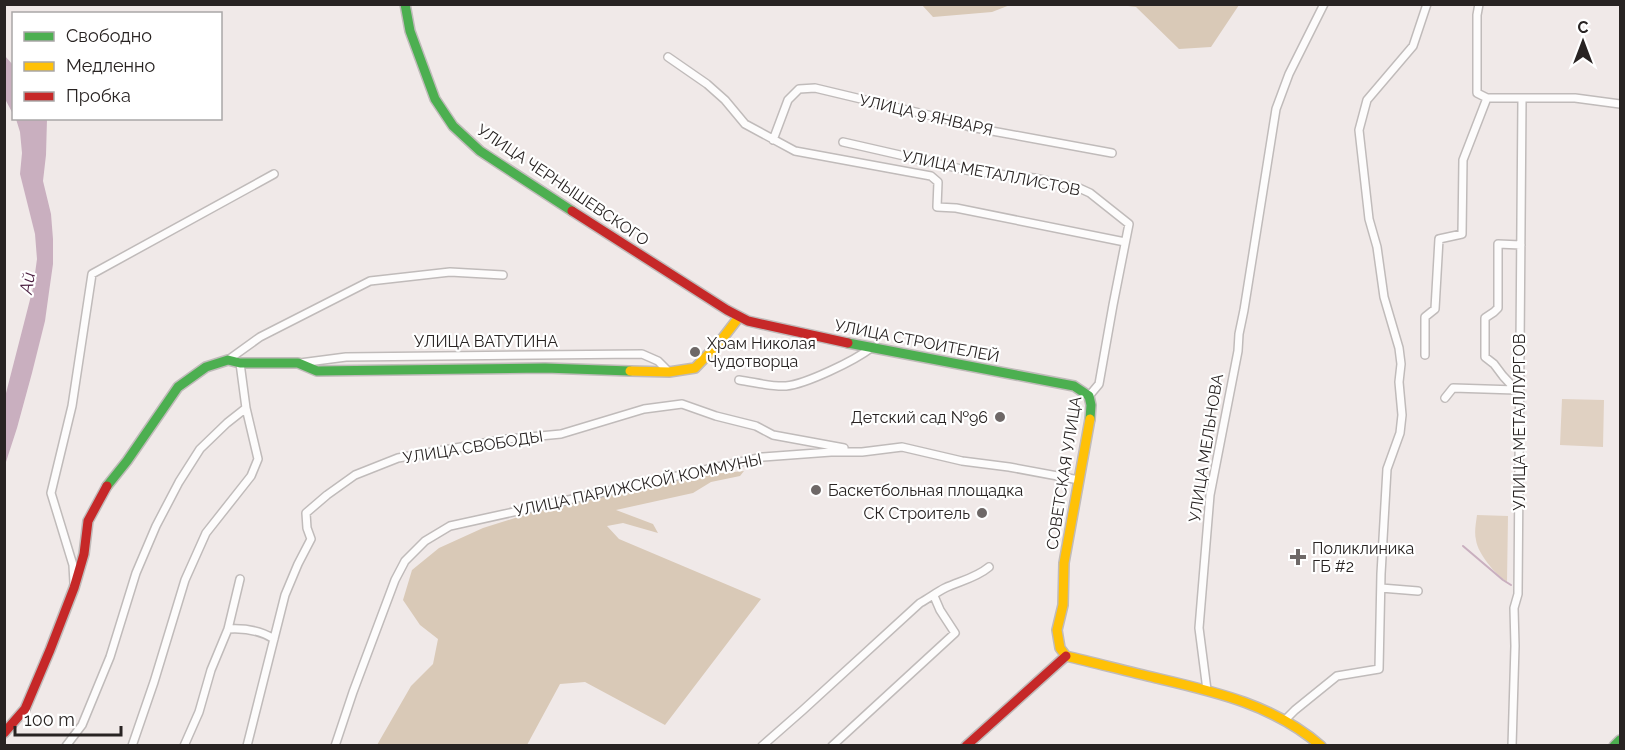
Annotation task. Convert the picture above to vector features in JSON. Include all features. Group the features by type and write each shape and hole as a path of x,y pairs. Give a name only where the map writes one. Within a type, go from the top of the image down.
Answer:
{"main road":[{"name":"УЛИЦА ЧЕРНЫШЕВСКОГО","path":"405,4 410,31 435,99 453,126 480,151 739,317"},
{"name":"УЛИЦА СТРОИТЕЛЕЙ","path":"739,317 756,323 871,348 1074,386 1089,396"},
{"name":"УЛИЦА ВАТУТИНА","path":"228,360 240,363 298,363 317,371 545,368 669,372 695,368 719,344 739,317"},
{"path":"4,733 25,709 74,588 84,554 88,521 104,490 178,387 206,367 228,360"},
{"name":"СОВЕТСКАЯ УЛИЦА","path":"1066,656 1060,648 1057,630 1063,604 1064,563 1090,417 1089,396"},
{"path":"966,746 1066,656 1107,664 1207,690 1261,708 1286,720 1314,738 1321,746"},
{"path":"1614,746 1620,740"}],"street":[{"name":"УЛИЦА МЕЛЬНОВА","path":"1207,690 1199,628 1210,495 1238,351 1276,109 1289,74 1324,4"},
{"path":"1286,720 1336,676 1379,669 1387,469 1400,433 1401,364 1399,348 1384,297 1377,247 1369,219 1359,130 1367,100 1413,46 1427,4"},
{"path":"1479,4 1477,93 1487,98 1575,98 1620,104"},
{"name":"УЛИЦА МЕТАЛЛИСТОВ","path":"668,57 707,84 725,100 745,124 795,151 931,176 938,182 937,207 956,208 1125,242"},
{"name":"УЛИЦА 9 ЯНВАРЯ","path":"773,140 788,100 799,89 815,88 970,127 1112,153"},
{"path":"1425,355 1425,317 1435,309 1438,239 1462,234 1463,160 1487,98"},
{"name":"УЛИЦА МЕТАЛЛУРГОВ","path":"1512,746 1514,608 1518,594 1517,390 1522,99"},
{"name":"УЛИЦА МЕТАЛЛИСТОВ","path":"843,142 970,171 1034,178 1079,188 1090,193 1130,224"},
{"path":"74,588 73,565 51,493 72,406 92,274 274,174"},
{"name":"СОВЕТСКАЯ УЛИЦА","path":"1089,396 1099,384 1130,224"},
{"path":"1517,390 1485,357 1485,318 1498,308 1498,244 1521,244"},
{"path":"228,360 260,337 370,281 450,272 503,275"},
{"path":"739,380 782,386 797,384 859,357 871,348"},
{"name":"УЛИЦА ВАТУТИНА","path":"298,363 346,357 642,354 658,362 669,372"},
{"path":"132,746 185,580 206,533 251,476 258,459 246,408 240,363"},
{"path":"1445,398 1453,388 1517,390"},
{"name":"УЛИЦА СВОБОДЫ","path":"247,746 285,595 311,539 307,528 306,513 355,475 398,458 507,439 561,434 644,409 682,405 756,426 773,435 862,452"},
{"path":"66,746 82,725 110,657 140,564 156,526 179,482 200,449 246,408"},
{"name":"УЛИЦА ПАРИЖСКОЙ КОММУНЫ","path":"335,746 395,580 405,561 425,542 450,526 762,457 862,452 902,447 962,461 1078,480"},
{"path":"762,746 920,603 943,589 982,573 989,567"},
{"path":"184,746 199,712 211,670 228,629 240,579"},
{"path":"1381,588 1418,591"},
{"path":"832,746 955,633 934,596"},
{"path":"228,629 244,628 266,634 273,639"}],"shaded area":[{"path":"922,5 1010,5 992,12 933,17"},
{"path":"1120,5 1239,5 1211,47 1179,49 1136,7"},
{"path":"5,56 12,64 12,112 5,99"},
{"path":"16,120 47,120 43,181 51,214 53,264 45,321 5,465 5,397 33,288 37,259 35,234 20,174 22,153"},
{"path":"1562,399 1604,400 1603,447 1560,445"},
{"path":"744,471 740,476 711,482 693,493 616,510 653,524 658,533 623,523 607,526 619,539 761,599 665,725 585,682 560,684 527,745 377,745 411,686 433,664 438,639 420,625 403,600 412,570 439,548 483,528 537,511 703,475"},
{"path":"1477,515 1508,516 1507,582 1492,569 1477,545 1475,528"}],"waterway":[{"path":"1463,546 1511,585"}],"traffic: fast":[{"path":"405,4 410,31 435,99 453,126 480,151 572,211"},
{"path":"848,343 1074,386 1089,396 1090,419"},
{"path":"107,486 178,387 206,367 228,360 240,363 298,363 317,371 545,368 630,371"},
{"path":"1614,746 1620,740"}],"traffic: slow":[{"path":"630,371 669,372 695,368 719,343 739,317"},
{"path":"1066,656 1060,648 1057,630 1063,605 1064,563 1090,419"},
{"path":"1066,656 1243,702 1284,720 1321,746"}],"traffic: jam":[{"path":"572,211 727,310 748,321 848,343"},
{"path":"4,733 25,709 50,650 74,588 84,554 88,521 107,486"},
{"path":"966,746 1066,656"}],"place":[{"name":"Храм Николая Чудотворца","path":"695,352"},
{"name":"Детский сад №96","path":"1000,417"},
{"name":"Баскетбольная площадка","path":"816,490"},
{"name":"СК Строитель","path":"982,513"},
{"name":"Поликлиника ГБ #2","path":"1298,557"}],"water label":[{"name":"Ай","path":"27,283"}]}
